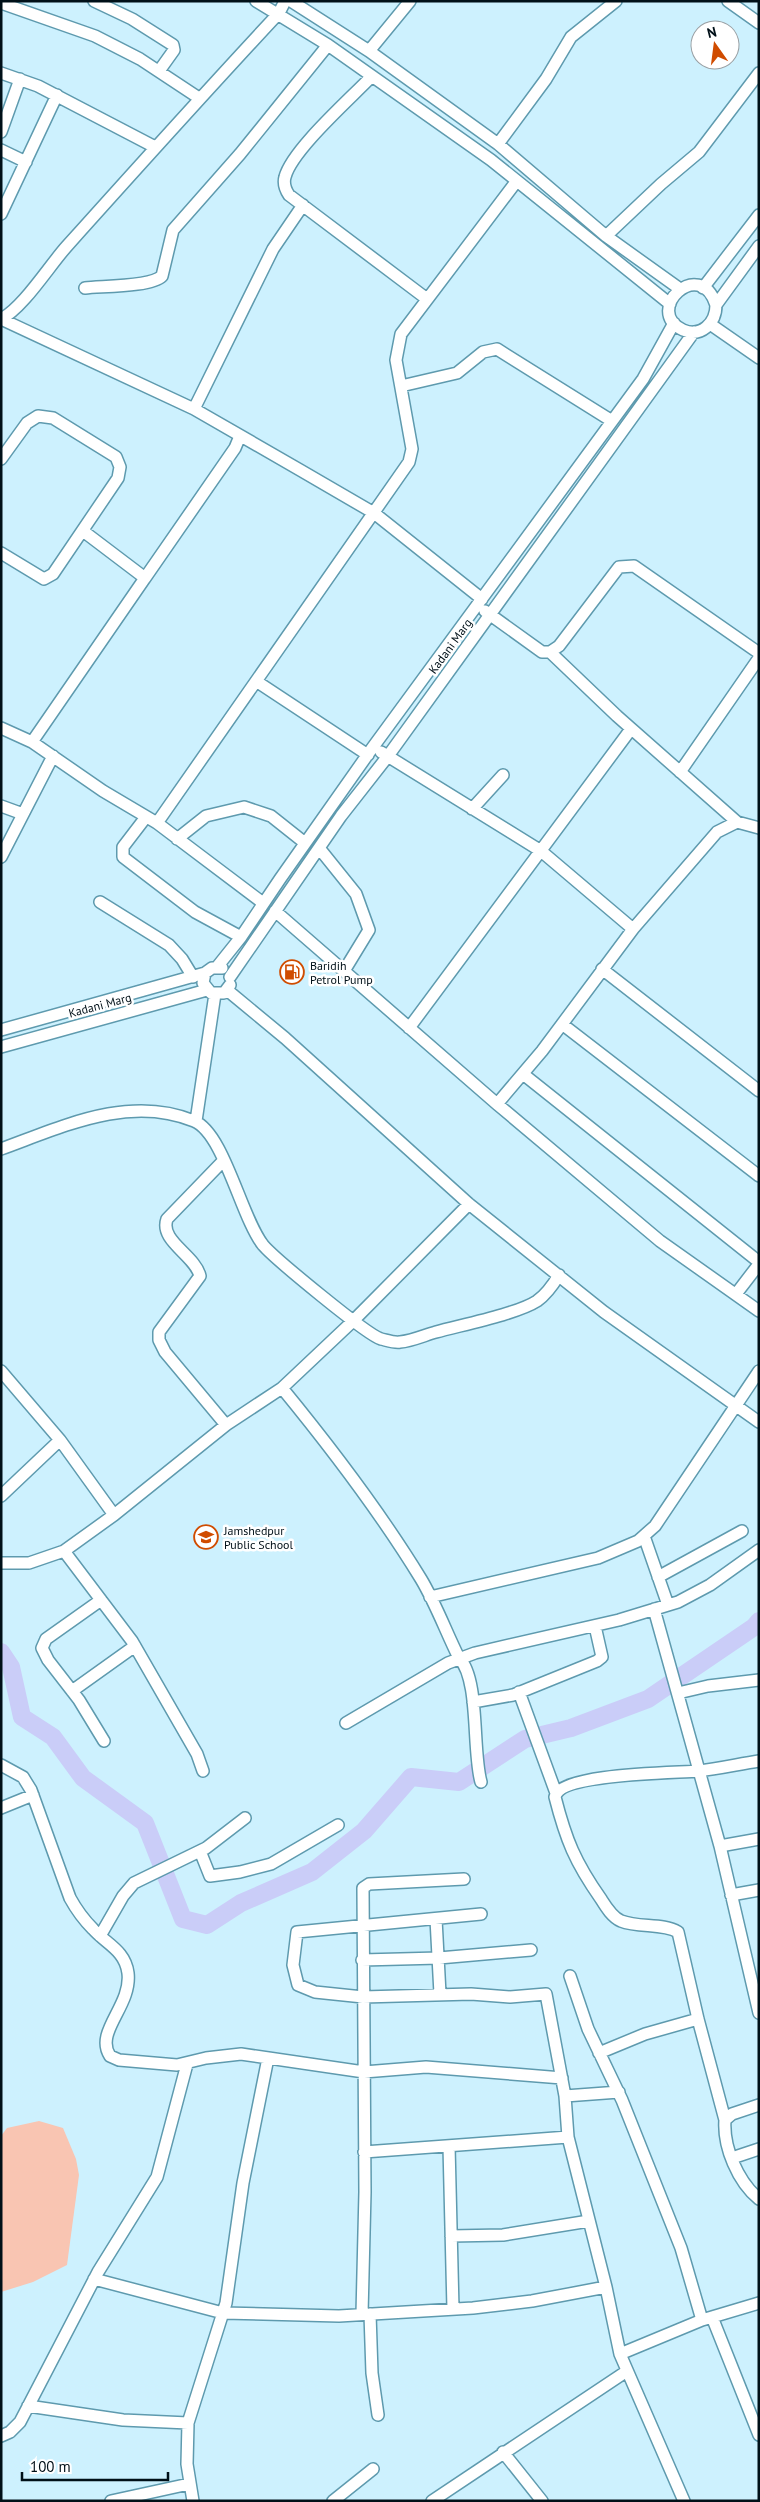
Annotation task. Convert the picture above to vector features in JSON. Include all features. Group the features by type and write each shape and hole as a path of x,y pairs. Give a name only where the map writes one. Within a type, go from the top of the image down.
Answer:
{"street":[{"path":"94,1 132,19 173,45 174,50 159,71"},
{"path":"256,1 328,45 491,160 670,304"},
{"path":"1,319 14,310 62,252 155,147 279,14 285,1"},
{"path":"291,1 369,51 498,144 606,236 680,289"},
{"path":"369,51 410,1"},
{"path":"498,144 546,79 571,36 616,1"},
{"path":"728,1 759,24"},
{"path":"1,3 95,36 159,71 199,98"},
{"path":"85,288 158,280 162,276 173,230 240,154 328,45"},
{"path":"1,73 57,95 155,147"},
{"path":"606,236 661,184 699,152 759,73"},
{"path":"371,77 307,144 288,168 284,178 284,188 289,195 427,299"},
{"path":"1,132 20,79"},
{"path":"1,214 57,95"},
{"path":"1,150 26,162"},
{"path":"157,824 409,462 412,449 396,360 397,348 402,334 516,182"},
{"path":"194,409 273,249 302,205"},
{"path":"702,288 759,214"},
{"path":"716,305 759,246"},
{"path":"687,286 702,288 709,292 716,305 716,313 710,324 694,332 679,328 674,323 670,316 670,304 674,294 680,289 687,286"},
{"path":"1,319 194,409 374,513 480,602 490,614 542,652 550,652 559,646 619,567 626,565 642,570 753,651 759,653"},
{"name":"Kadani Marg","path":"217,967 241,937 371,751 643,379 674,323"},
{"path":"710,324 759,358"},
{"name":"Kadani Marg","path":"230,977 319,848 388,756 694,332"},
{"path":"401,386 457,372 483,352 497,349 612,421"},
{"path":"1,459 27,423 38,416 53,418 116,457 120,467 118,478 53,574 44,578 1,553"},
{"path":"32,742 235,448 240,436"},
{"path":"83,532 145,578"},
{"path":"550,652 631,729 737,822 758,829"},
{"path":"680,772 759,658"},
{"path":"256,681 371,751 388,756 541,851 633,928"},
{"path":"1,728 32,742 157,824 263,903"},
{"path":"409,1028 631,729"},
{"path":"1,857 52,756"},
{"path":"472,809 504,775"},
{"path":"1,806 23,814"},
{"path":"177,839 206,816 244,807 271,816 305,843"},
{"path":"146,817 123,847 123,857 196,912 241,937"},
{"path":"497,1104 562,1024 633,928 717,832 737,822"},
{"path":"319,848 356,894 369,930 344,972"},
{"path":"100,902 169,945 182,959 193,977"},
{"path":"275,911 497,1104 660,1240 759,1311"},
{"path":"196,1121 211,992 203,983 205,974 217,967 225,970 230,977 227,990"},
{"path":"602,969 759,1091"},
{"name":"Kadani Marg","path":"1,1030 205,974"},
{"path":"211,992 227,990 285,1038 469,1204 604,1312 735,1407 759,1422"},
{"name":"Kadani Marg","path":"1,1047 211,992"},
{"path":"562,1024 759,1176"},
{"path":"523,1074 759,1263 736,1294"},
{"path":"1,1149 100,1114 128,1110 159,1112 196,1121 207,1131 224,1160 252,1226 264,1246 353,1321 379,1339 399,1342 509,1312 536,1302 550,1290 559,1275"},
{"path":"224,1160 167,1219 165,1226 167,1235 192,1262 200,1276 159,1332 158,1340 165,1352 226,1425"},
{"path":"1,1563 29,1563 64,1551 114,1515 226,1425 282,1388 353,1321 469,1204"},
{"path":"430,1597 598,1558 623,1549 644,1536 655,1526 759,1371"},
{"path":"3,1377 60,1440 114,1515"},
{"path":"282,1388 327,1444 386,1526 430,1597 459,1658 468,1672 473,1702 476,1764 481,1782"},
{"path":"1,1496 60,1440"},
{"path":"658,1577 742,1530"},
{"path":"644,1536 668,1605"},
{"path":"346,1723 436,1669 459,1658 595,1626 668,1605 710,1585 759,1550"},
{"path":"64,1551 135,1646 197,1754 204,1771"},
{"path":"101,1600 43,1643 42,1648 48,1660 72,1691 104,1741"},
{"path":"654,1609 720,1846 759,2013"},
{"path":"473,1702 519,1692 600,1659 602,1652 595,1626"},
{"path":"72,1691 135,1646"},
{"path":"677,1690 759,1680"},
{"path":"519,1692 556,1793 563,1828 577,1863 609,1912 619,1920 627,1923 678,1932 698,2019 725,2120 724,2130 732,2158 749,2191 759,2199"},
{"path":"556,1793 570,1784 613,1776 699,1770 759,1761"},
{"path":"1,1765 23,1777 33,1795 70,1898 77,1911 100,1936 123,1956 128,1974 127,1992 123,2006 106,2033 105,2045 110,2056 119,2060 177,2065 206,2058 241,2054 364,2072 426,2067 562,2078"},
{"path":"1,1808 33,1795"},
{"path":"100,1936 127,1890 134,1883 200,1851 245,1818"},
{"path":"200,1851 210,1876 240,1872 272,1864 338,1825"},
{"path":"720,1846 759,1839"},
{"path":"378,2415 366,2314 362,1960 363,1888 366,1885 464,1879"},
{"path":"731,1895 759,1890"},
{"path":"481,1914 297,1932 293,1965 298,1985 314,1992 363,1997 440,1994 510,1997 546,1994 565,2096 568,2137 606,2287 620,2354 684,2501"},
{"path":"436,1919 440,1994"},
{"path":"362,1960 439,1958 532,1950"},
{"path":"570,1976 588,2029 618,2092 707,2318 759,2435"},
{"path":"599,2053 645,2034 698,2019"},
{"path":"193,2501 186,2464 188,2422 223,2312 243,2183 268,2058"},
{"path":"1,2436 10,2432 20,2422 94,2279 157,2177 187,2064"},
{"path":"565,2096 618,2092"},
{"path":"725,2120 732,2114 759,2105"},
{"path":"364,2152 568,2137"},
{"path":"449,2146 453,2309"},
{"path":"732,2158 759,2149"},
{"path":"452,2236 503,2235 590,2221"},
{"path":"94,2279 223,2312 366,2314 453,2309 532,2301 606,2287"},
{"path":"620,2354 707,2318 759,2303"},
{"path":"432,2501 627,2371"},
{"path":"28,2406 123,2420 188,2422"},
{"path":"503,2452 542,2501"},
{"path":"333,2501 373,2469"},
{"path":"111,2501 189,2484"}],"shaded area":[{"path":"39,2121 63,2128 76,2159 79,2175 67,2265 33,2282 1,2292 1,2136 7,2128"}],"waterway":[{"path":"1,1652 11,1667 22,1717 53,1737 83,1778 145,1823 183,1919 207,1925 241,1903 312,1872 364,1831 411,1777 459,1782 525,1739 571,1728 648,1699 754,1627 759,1621"}],"place":[{"name":"Baridih Petrol Pump","path":"292,972"},
{"name":"Jamshedpur Public School","path":"206,1537"}]}
